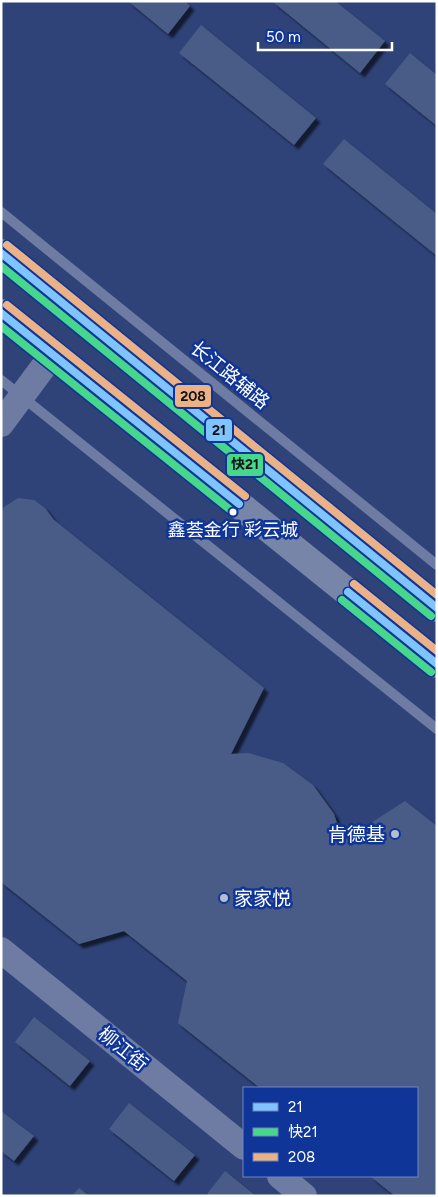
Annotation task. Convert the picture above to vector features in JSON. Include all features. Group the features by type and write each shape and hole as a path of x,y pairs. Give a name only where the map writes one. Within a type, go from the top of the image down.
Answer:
{"main road":[{"path":"1,253 437,608"},
{"path":"1,313 437,664"}],"street":[{"path":"1,424 53,354"},
{"name":"柳江街","path":"1,950 243,1146"},
{"path":"281,1177 304,1196"}],"lane":[{"name":"长江路辅路","path":"1,212 437,565"},
{"path":"1,380 437,729"}],"building":[{"path":"128,1 185,1 190,6 168,34"},
{"path":"272,1 335,1 385,41 360,73"},
{"path":"201,25 316,118 294,145 179,53"},
{"path":"410,53 437,75 437,126 385,84"},
{"path":"344,139 437,214 437,256 323,164"},
{"path":"18,498 34,500 45,508 54,520 264,688 231,754 248,753 283,763 313,785 334,814 343,841 405,801 437,826 437,1196 395,1196 371,1177 418,1177 418,1087 259,1087 178,1023 187,981 124,931 79,944 1,882 1,512 4,507"},
{"path":"34,1017 90,1061 70,1086 15,1042"},
{"path":"129,1103 195,1155 174,1181 109,1129"},
{"path":"1,1111 34,1136 14,1161 1,1151"},
{"path":"225,1171 256,1196 210,1196 207,1194"},
{"path":"79,1188 89,1196 72,1196"}],"transit line":[{"name":"208","path":"7,245 437,595"},
{"name":"21","path":"1,253 437,608"},
{"name":"快21","path":"1,266 431,616"},
{"name":"208","path":"7,305 245,496"},
{"name":"21","path":"1,313 239,504"},
{"name":"快21","path":"1,326 233,512"},
{"name":"208","path":"354,584 437,651"},
{"name":"21","path":"348,592 437,664"},
{"name":"快21","path":"342,600 431,672"}],"place":[{"name":"鑫荟金行 彩云城","path":"233,512"},
{"name":"肯德基","path":"395,834"},
{"name":"家家悦","path":"224,898"}]}
